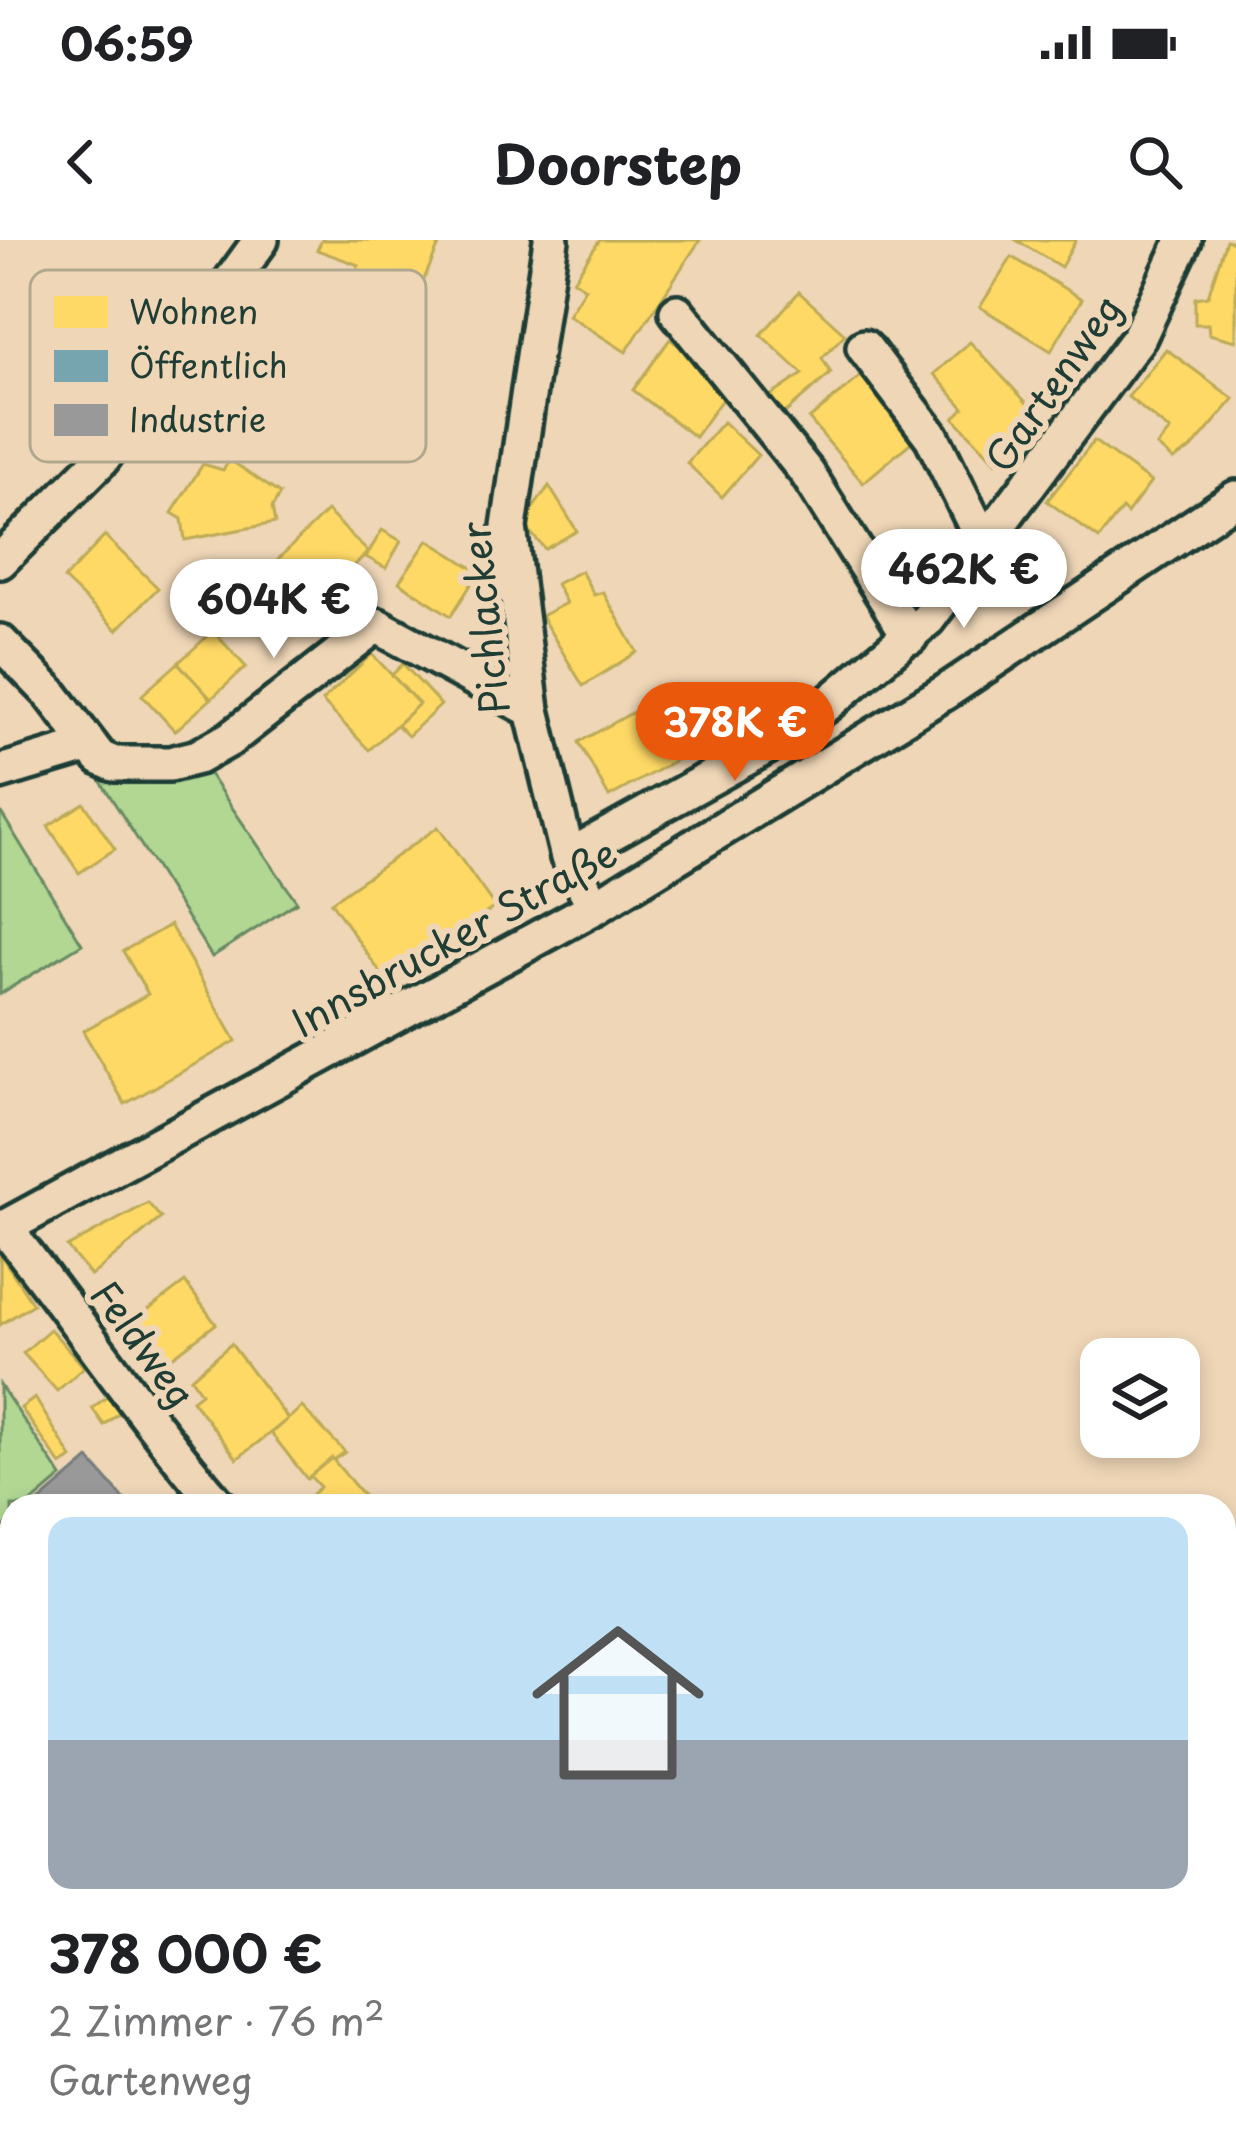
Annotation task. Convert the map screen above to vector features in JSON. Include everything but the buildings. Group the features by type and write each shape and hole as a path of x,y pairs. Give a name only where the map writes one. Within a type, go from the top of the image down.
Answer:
{"street":[{"path":"239,270 261,240"},
{"name":"Pichlacker","path":"551,240 509,527 532,710 568,857 595,908"},
{"name":"Gartenweg","path":"568,857 768,746 910,637 986,547 1139,337 1184,240"},
{"path":"677,312 807,473 910,637"},
{"path":"864,347 932,437 986,547"},
{"path":"0,562 97,462"},
{"name":"Innsbrucker Straße","path":"3,1229 595,908 946,691 1236,498"},
{"path":"0,643 51,694 88,746 114,764 170,764 198,757 256,720 376,625 532,710"},
{"path":"0,772 88,746"},
{"name":"Feldweg","path":"3,1229 123,1378 153,1428 203,1494"}],"green space":[{"path":"209,774 297,902 212,957 98,777"},
{"path":"0,811 82,944 0,994"},
{"path":"0,1385 62,1477 42,1494 0,1494"}]}
